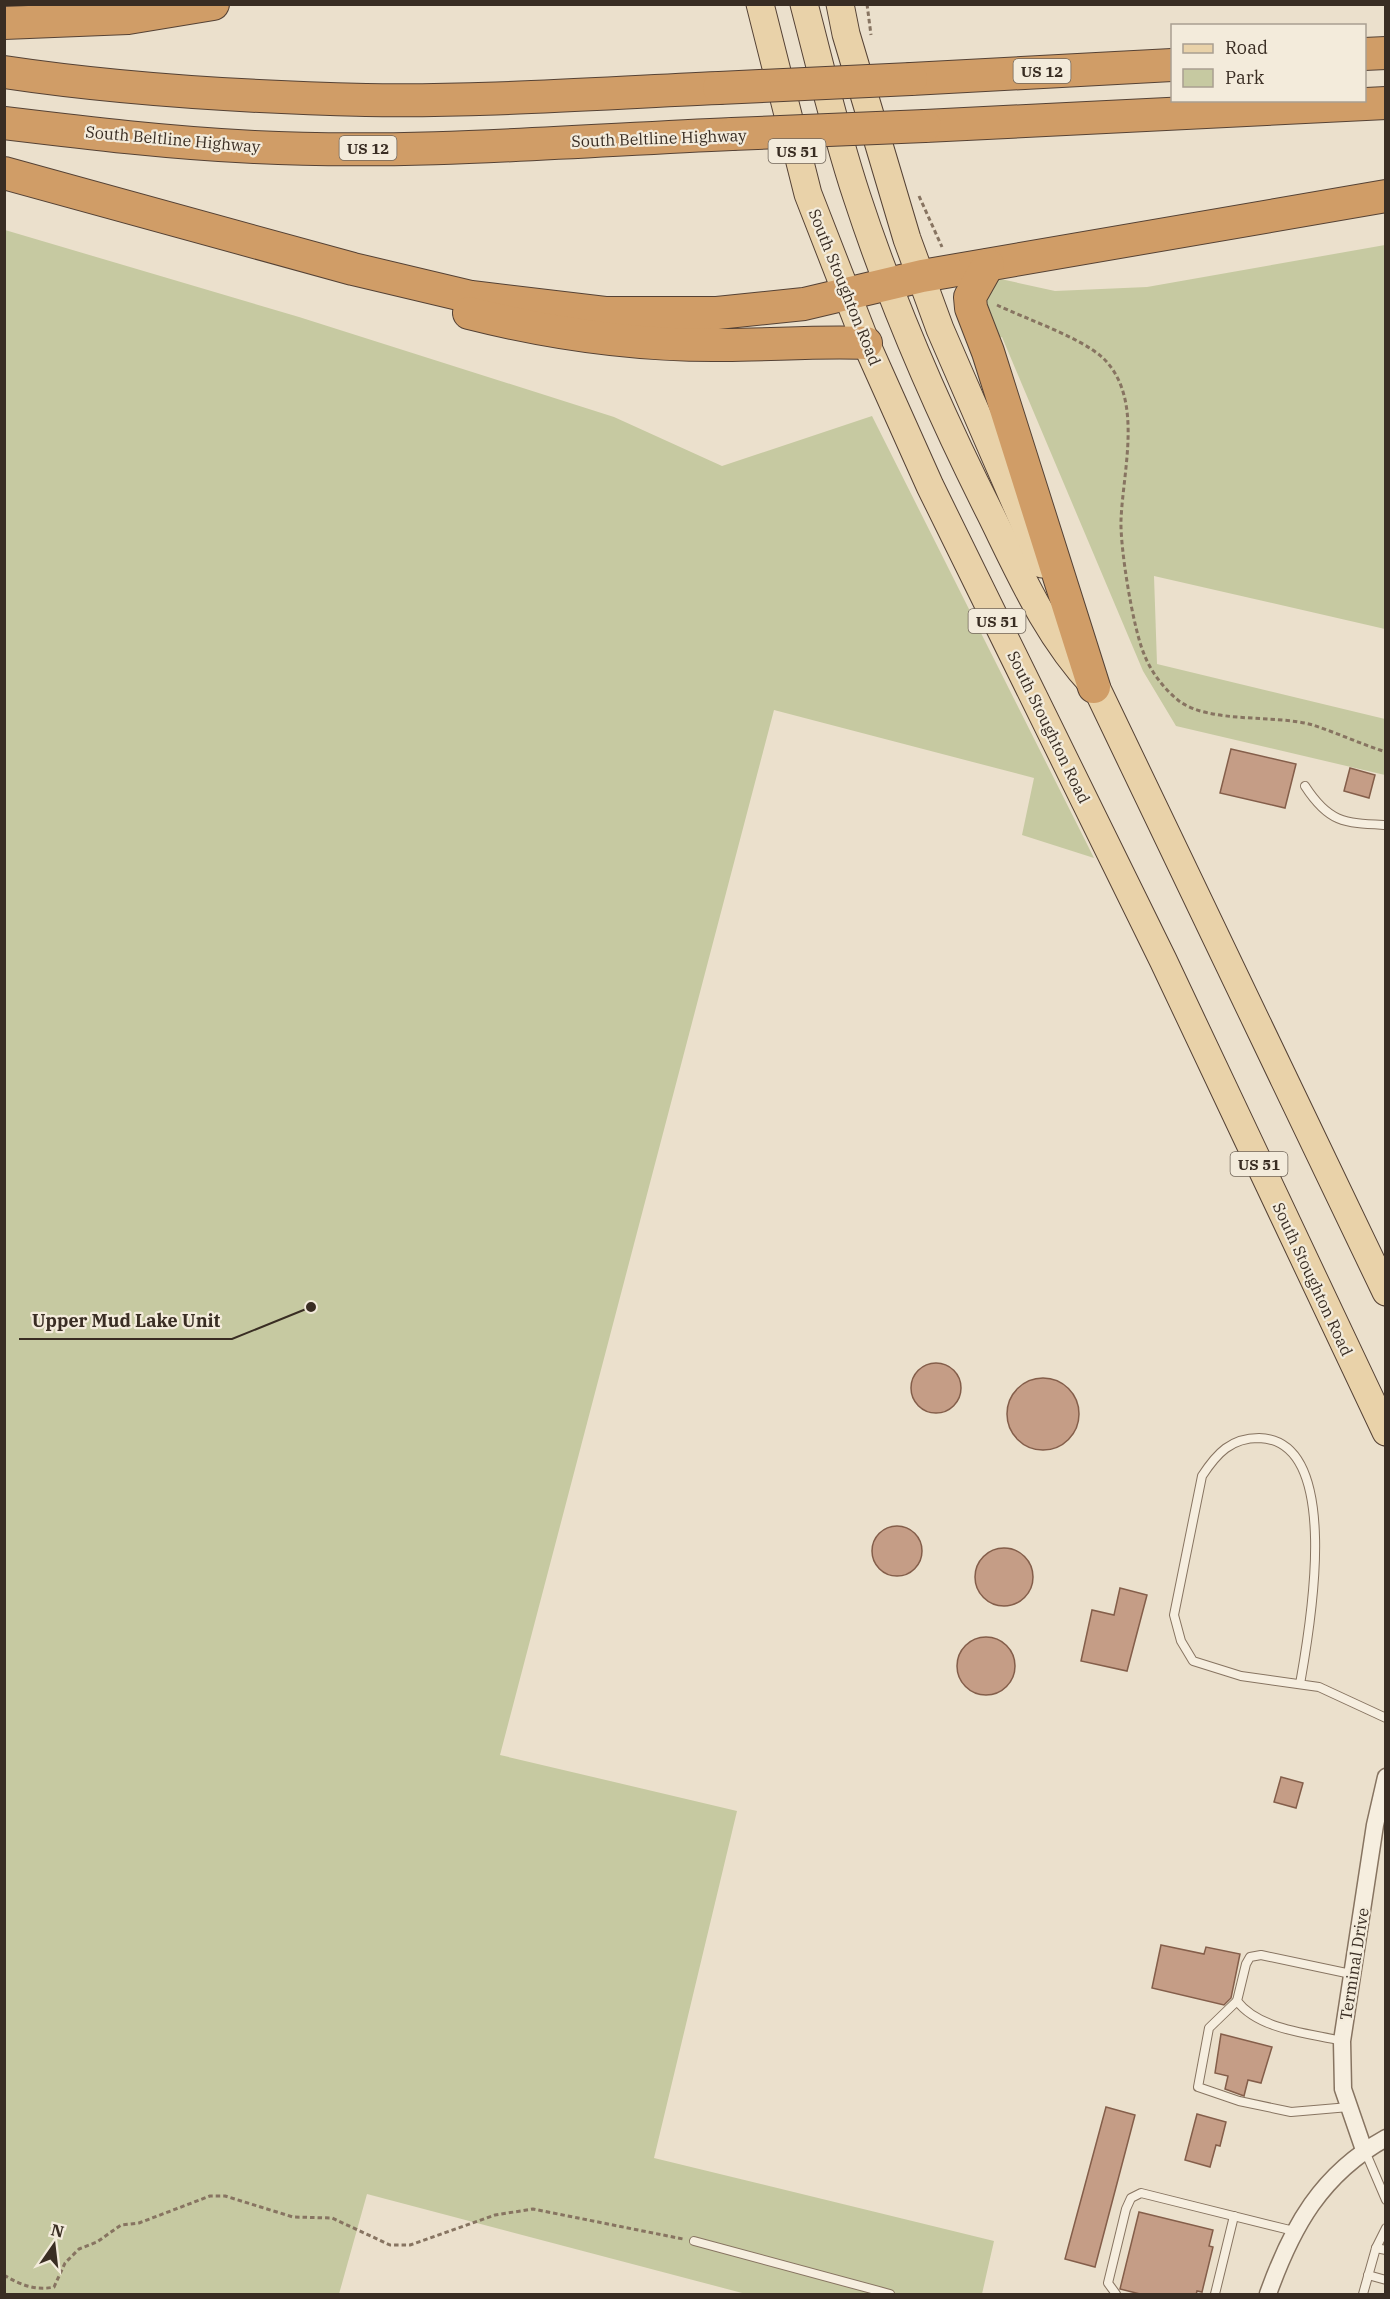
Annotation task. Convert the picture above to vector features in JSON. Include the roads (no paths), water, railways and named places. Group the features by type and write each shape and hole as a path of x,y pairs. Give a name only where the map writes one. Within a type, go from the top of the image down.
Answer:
{"highway":[{"path":"4,22 63,22 128,18 213,4"},
{"path":"1366,54 1386,53"},
{"name":"US 12","path":"4,72 150,90 367,100 487,98 719,88 1171,65"},
{"name":"South Beltline Highway","path":"4,123 144,140 255,147 392,148 925,126 1386,103"},
{"path":"4,173 353,269 471,297 605,313 717,312 804,304 936,274 1386,196"},
{"path":"988,265 970,297 1094,687"},
{"path":"353,269 457,310 514,325 584,337 640,343 723,345 866,343"}],"main road":[{"name":"South Stoughton Road","path":"760,4 808,194 866,343 930,486 1163,960 1386,1432"},
{"path":"804,4 856,195 888,285 957,448 1030,594 1067,657 1094,687"},
{"path":"840,4 846,34 897,205 936,274 956,368 1094,687 1386,1292"}],"street":[{"name":"Terminal Drive","path":"1364,2150 1342,2078 1342,2041 1351,1974 1386,1777"},
{"path":"1268,2295 1294,2231 1323,2190 1364,2150 1386,2138"}],"lane":[{"path":"1305,786 1318,806 1338,819 1386,825"},
{"path":"1300,1684 1314,1604 1316,1559 1314,1521 1305,1474 1295,1454 1282,1444 1265,1438 1245,1438 1226,1446 1214,1458 1202,1476 1174,1615 1181,1641 1193,1661 1241,1676 1319,1687 1386,1718"},
{"path":"1349,2107 1291,2112 1239,2101 1198,2087 1209,2028 1237,2001 1250,1956 1261,1955 1351,1974"},
{"path":"1237,2001 1244,2010 1264,2021 1342,2041"},
{"path":"1364,2150 1386,2200"},
{"path":"1116,2295 1108,2283 1126,2208 1131,2198 1141,2193 1294,2231"},
{"path":"1215,2295 1234,2216"},
{"path":"1363,2295 1376,2248 1386,2228"},
{"path":"694,2241 890,2295"},
{"path":"1376,2248 1386,2250"},
{"path":"1368,2275 1386,2280"}],"place":[{"name":"Upper Mud Lake Unit","path":"311,1307"}]}
